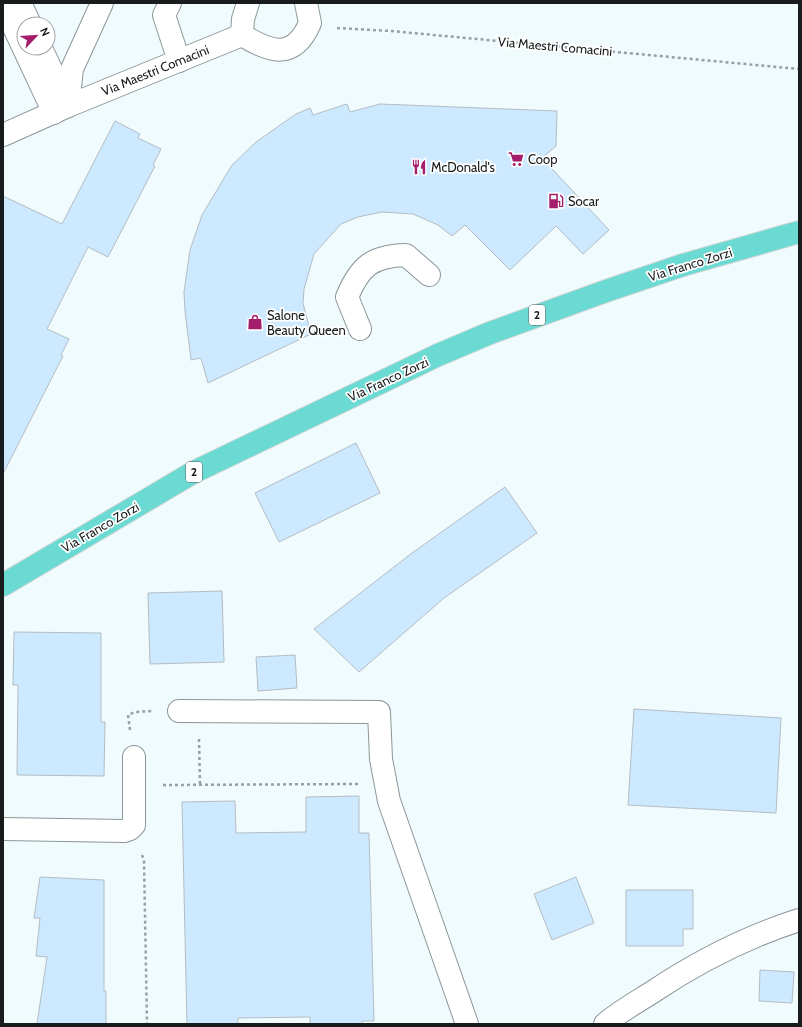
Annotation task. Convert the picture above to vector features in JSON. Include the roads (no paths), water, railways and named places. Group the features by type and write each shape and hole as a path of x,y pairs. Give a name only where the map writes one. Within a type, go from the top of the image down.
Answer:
{"main road":[{"name":"Via Franco Zorzi","path":"3,585 194,472 438,355 490,332 683,264 799,232"}],"street":[{"path":"20,3 26,16"},
{"path":"61,109 72,69 102,3"},
{"path":"170,3 164,15 179,60"},
{"path":"248,3 244,14 242,35 271,50 281,50 291,47 300,41 308,13"},
{"path":"3,4 61,109"},
{"name":"Via Maestri Comacini","path":"3,135 61,109 242,35"},
{"path":"44,56 61,109"},
{"path":"360,329 347,297 356,278 368,265 387,256 406,255 429,275"},
{"path":"188,711 379,712 381,759 389,802 467,1024"},
{"path":"3,829 124,831 130,829 134,825 134,757"},
{"path":"605,1024 671,980 711,956 746,939 799,920"}],"place":[{"name":"Coop","path":"516,159"},
{"name":"McDonald's","path":"419,167"},
{"name":"Socar","path":"556,201"},
{"name":"Salone Beauty Queen","path":"255,322"}]}
